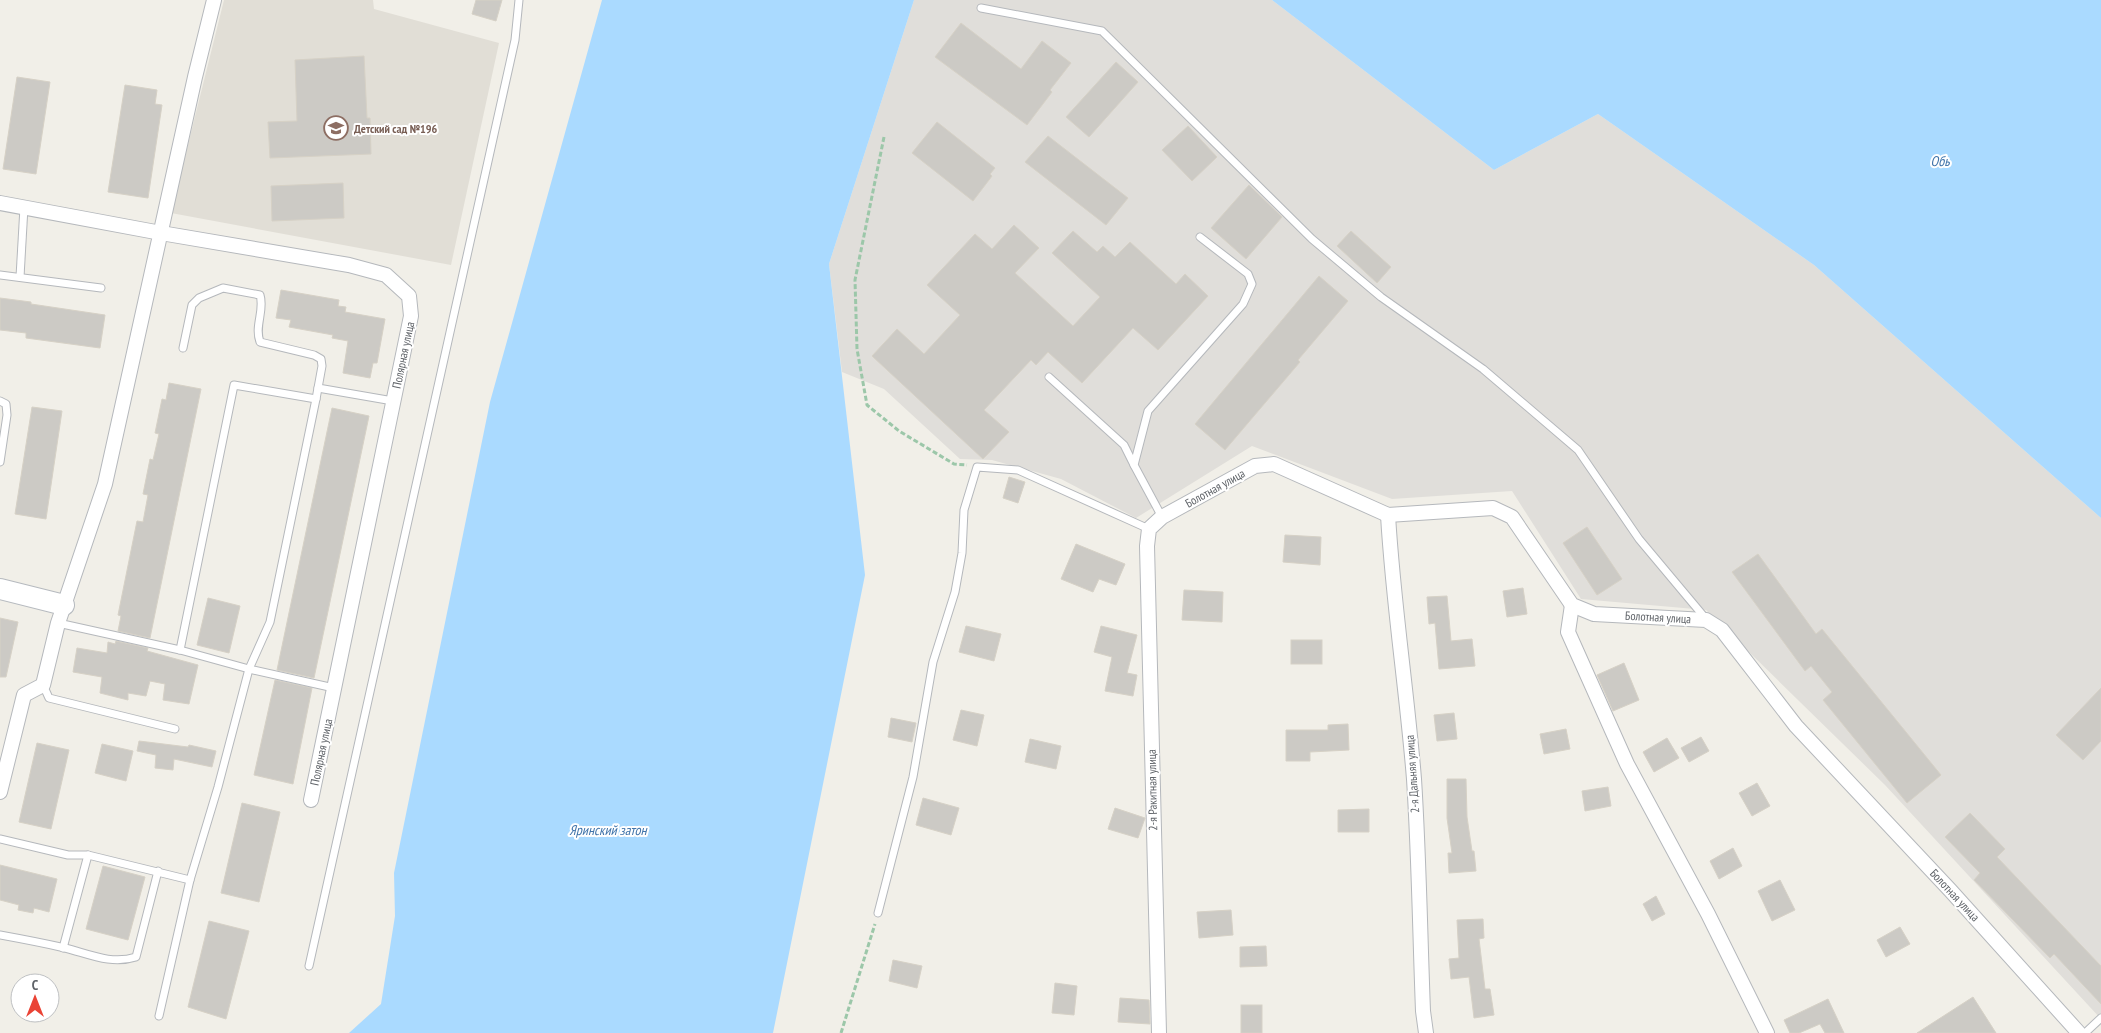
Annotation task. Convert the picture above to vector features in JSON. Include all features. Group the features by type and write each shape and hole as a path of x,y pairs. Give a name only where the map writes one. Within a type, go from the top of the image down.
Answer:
{"street":[{"path":"0,792 24,695 43,685 61,614 105,484 214,0"},
{"name":"Полярная улица","path":"0,203 349,265 386,276 409,296 411,316 311,800"},
{"name":"Болотная улица","path":"1149,529 1162,516 1255,466 1274,464 1388,515 1492,508 1512,517 1572,605 1594,614 1706,620 1722,630 1796,726 1950,890 2079,1033"},
{"name":"2-я Дальняя улица","path":"1388,515 1390,558 1403,662 1414,780 1423,1011 1426,1033"},
{"name":"2-я Ракитная улица","path":"1149,529 1147,546 1159,1033"},
{"path":"0,589 61,614"},
{"path":"1572,605 1568,632 1626,764 1708,914 1767,1033"}],"lane":[{"path":"309,966 513,50 519,0"},
{"path":"982,8 1102,31 1312,239 1381,297 1483,369 1578,450 1639,539 1706,620"},
{"path":"20,277 24,207"},
{"path":"1134,465 1148,411 1243,304 1252,284 1248,274 1200,237"},
{"path":"0,274 101,288"},
{"path":"159,1016 190,880 218,787 249,669 270,622 322,366 321,359 314,355 260,342 257,334 262,302 260,295 223,288 199,298 192,305 183,348"},
{"path":"1049,377 1124,444 1162,516"},
{"path":"180,650 234,384 316,400"},
{"path":"318,388 393,401"},
{"path":"0,401 6,404 7,415 0,462"},
{"path":"878,913 913,777 933,662 955,592 962,553 964,510 977,467 1018,470 1149,529"},
{"path":"61,614 249,669 334,688"},
{"path":"43,685 50,698 175,729"},
{"path":"0,839 68,855 88,855 190,880"},
{"path":"64,948 88,855"},
{"path":"0,935 64,948 112,961 136,957 158,871"},
{"path":"2085,1033 2101,1018"}],"path":[{"path":"884,138 855,280 856,349 867,405 899,431 954,464 977,467"},
{"path":"841,1033 878,913"}],"shaded area":[{"name":"Детский сад №196","path":"224,0 373,0 374,9 499,43 451,265 171,213"},
{"path":"914,0 1272,0 1494,170 1598,114 1814,265 2101,518 2101,1019 1885,785 1706,610 1581,599 1512,491 1392,499 1252,446 1136,518 1061,479 992,460 960,459 884,389 842,372 829,264"}],"water":[{"name":"Яринский затон","path":"602,0 914,0 829,264 865,575 773,1033 349,1033 381,1004 395,916 394,873 490,402"},
{"name":"Обь","path":"1272,0 2101,0 2101,518 1814,265 1598,114 1494,170"}],"building":[{"path":"476,0 502,0 496,21 472,14"},
{"path":"961,23 1021,69 1042,41 1071,63 1027,125 935,57"},
{"path":"364,56 367,118 370,118 371,154 270,158 268,122 297,121 295,60"},
{"path":"1116,62 1138,82 1089,137 1066,117"},
{"path":"17,77 50,82 36,174 3,169"},
{"path":"125,85 157,90 155,104 162,105 148,198 108,192"},
{"path":"937,122 995,168 990,174 992,176 973,201 912,153"},
{"path":"1188,126 1217,157 1192,181 1162,150"},
{"path":"1048,136 1128,198 1106,225 1025,162"},
{"path":"343,183 344,218 272,221 271,186"},
{"path":"1249,185 1282,217 1246,259 1211,228"},
{"path":"1014,225 1039,248 1015,273 1073,326 1100,297 1052,253 1073,231 1097,252 1103,246 1115,257 1130,242 1176,284 1185,274 1208,296 1158,350 1133,328 1082,383 1048,352 1036,365 1031,360 984,410 1009,432 983,459 872,356 897,329 924,354 960,315 927,285 975,234 992,249"},
{"path":"1351,231 1391,267 1377,283 1337,246"},
{"path":"1319,276 1348,301 1298,360 1300,362 1225,450 1195,424"},
{"path":"281,290 339,300 338,306 346,307 345,312 385,319 377,363 373,363 370,378 343,373 348,341 332,338 333,335 289,327 291,320 276,318"},
{"path":"0,298 105,315 100,348 26,338 26,333 0,330"},
{"path":"169,383 201,389 150,638 118,631 121,616 118,615 137,521 143,522 148,495 143,494 150,459 153,460 159,434 155,433 162,399 166,400"},
{"path":"32,407 62,411 46,519 15,514"},
{"path":"332,408 369,416 314,678 277,670"},
{"path":"1009,477 1025,482 1018,503 1003,498"},
{"path":"1587,527 1622,579 1597,595 1563,543"},
{"path":"1285,535 1321,537 1320,565 1283,562"},
{"path":"1076,544 1125,564 1116,585 1099,579 1093,592 1061,579"},
{"path":"1758,554 1816,634 1822,629 1941,775 1907,803 1823,700 1832,692 1811,666 1805,671 1732,572"},
{"path":"1523,588 1527,614 1507,617 1503,591"},
{"path":"1184,590 1223,592 1222,622 1182,620"},
{"path":"1447,596 1451,641 1472,639 1475,666 1439,669 1435,623 1429,624 1427,597"},
{"path":"208,598 240,606 229,653 197,645"},
{"path":"0,618 18,622 6,677 0,677"},
{"path":"966,626 1001,634 994,661 959,652"},
{"path":"1101,626 1137,635 1127,673 1137,675 1133,696 1105,691 1112,657 1094,652"},
{"path":"1291,640 1322,640 1322,664 1291,664"},
{"path":"116,641 148,648 147,651 198,665 189,704 163,700 165,684 150,681 146,696 128,693 128,700 100,693 102,677 73,672 77,648 107,653 108,642 115,644"},
{"path":"1624,663 1639,700 1613,711 1597,675"},
{"path":"275,680 312,688 293,784 254,775"},
{"path":"2101,688 2101,741 2083,760 2056,735"},
{"path":"961,710 984,715 977,746 953,740"},
{"path":"1454,713 1457,739 1437,741 1434,715"},
{"path":"891,718 916,723 912,742 888,737"},
{"path":"1348,724 1349,750 1310,752 1310,761 1286,761 1286,730 1328,730 1328,725"},
{"path":"1566,729 1570,749 1544,754 1540,734"},
{"path":"1701,737 1709,751 1689,762 1681,748"},
{"path":"1667,738 1679,758 1654,772 1643,752"},
{"path":"1030,739 1061,746 1056,769 1025,762"},
{"path":"139,741 188,747 189,745 216,751 212,767 174,759 173,770 155,768 156,755 137,751"},
{"path":"37,743 69,750 51,829 19,822"},
{"path":"102,744 133,751 126,781 95,773"},
{"path":"1447,779 1466,779 1467,817 1476,871 1449,873 1448,853 1452,853 1447,818"},
{"path":"1757,783 1770,806 1752,816 1739,793"},
{"path":"1608,787 1611,806 1585,811 1582,791"},
{"path":"923,798 959,808 951,835 916,825"},
{"path":"242,803 280,812 259,902 221,893"},
{"path":"1115,808 1145,818 1138,838 1108,829"},
{"path":"1369,809 1369,832 1338,832 1338,810"},
{"path":"1970,813 2005,849 1997,857 2101,966 2101,1004 2054,954 2050,958 1974,880 1980,873 1945,837"},
{"path":"1733,848 1742,866 1719,879 1710,861"},
{"path":"0,865 57,879 49,912 34,908 33,913 18,910 19,905 0,900"},
{"path":"103,866 145,877 128,940 86,929"},
{"path":"1780,880 1795,910 1772,921 1758,891"},
{"path":"1656,896 1665,914 1652,921 1643,904"},
{"path":"1231,910 1233,935 1199,938 1197,912"},
{"path":"1483,919 1484,938 1479,939 1485,989 1490,989 1494,1015 1474,1018 1469,977 1451,979 1449,959 1459,958 1457,920"},
{"path":"209,921 249,931 226,1019 188,1007"},
{"path":"1900,927 1910,944 1886,957 1877,940"},
{"path":"1266,946 1267,966 1240,967 1240,947"},
{"path":"893,960 922,966 917,988 889,981"},
{"path":"1055,983 1077,986 1074,1015 1052,1013"},
{"path":"1973,997 1996,1033 1917,1033"},
{"path":"1120,998 1149,1000 1150,1024 1118,1022"},
{"path":"1828,999 1844,1033 1825,1033 1820,1024 1799,1033 1790,1033 1784,1020"},
{"path":"1241,1005 1262,1005 1262,1033 1241,1033"}],"place":[{"name":"Детский сад №196","path":"336,128"}]}
